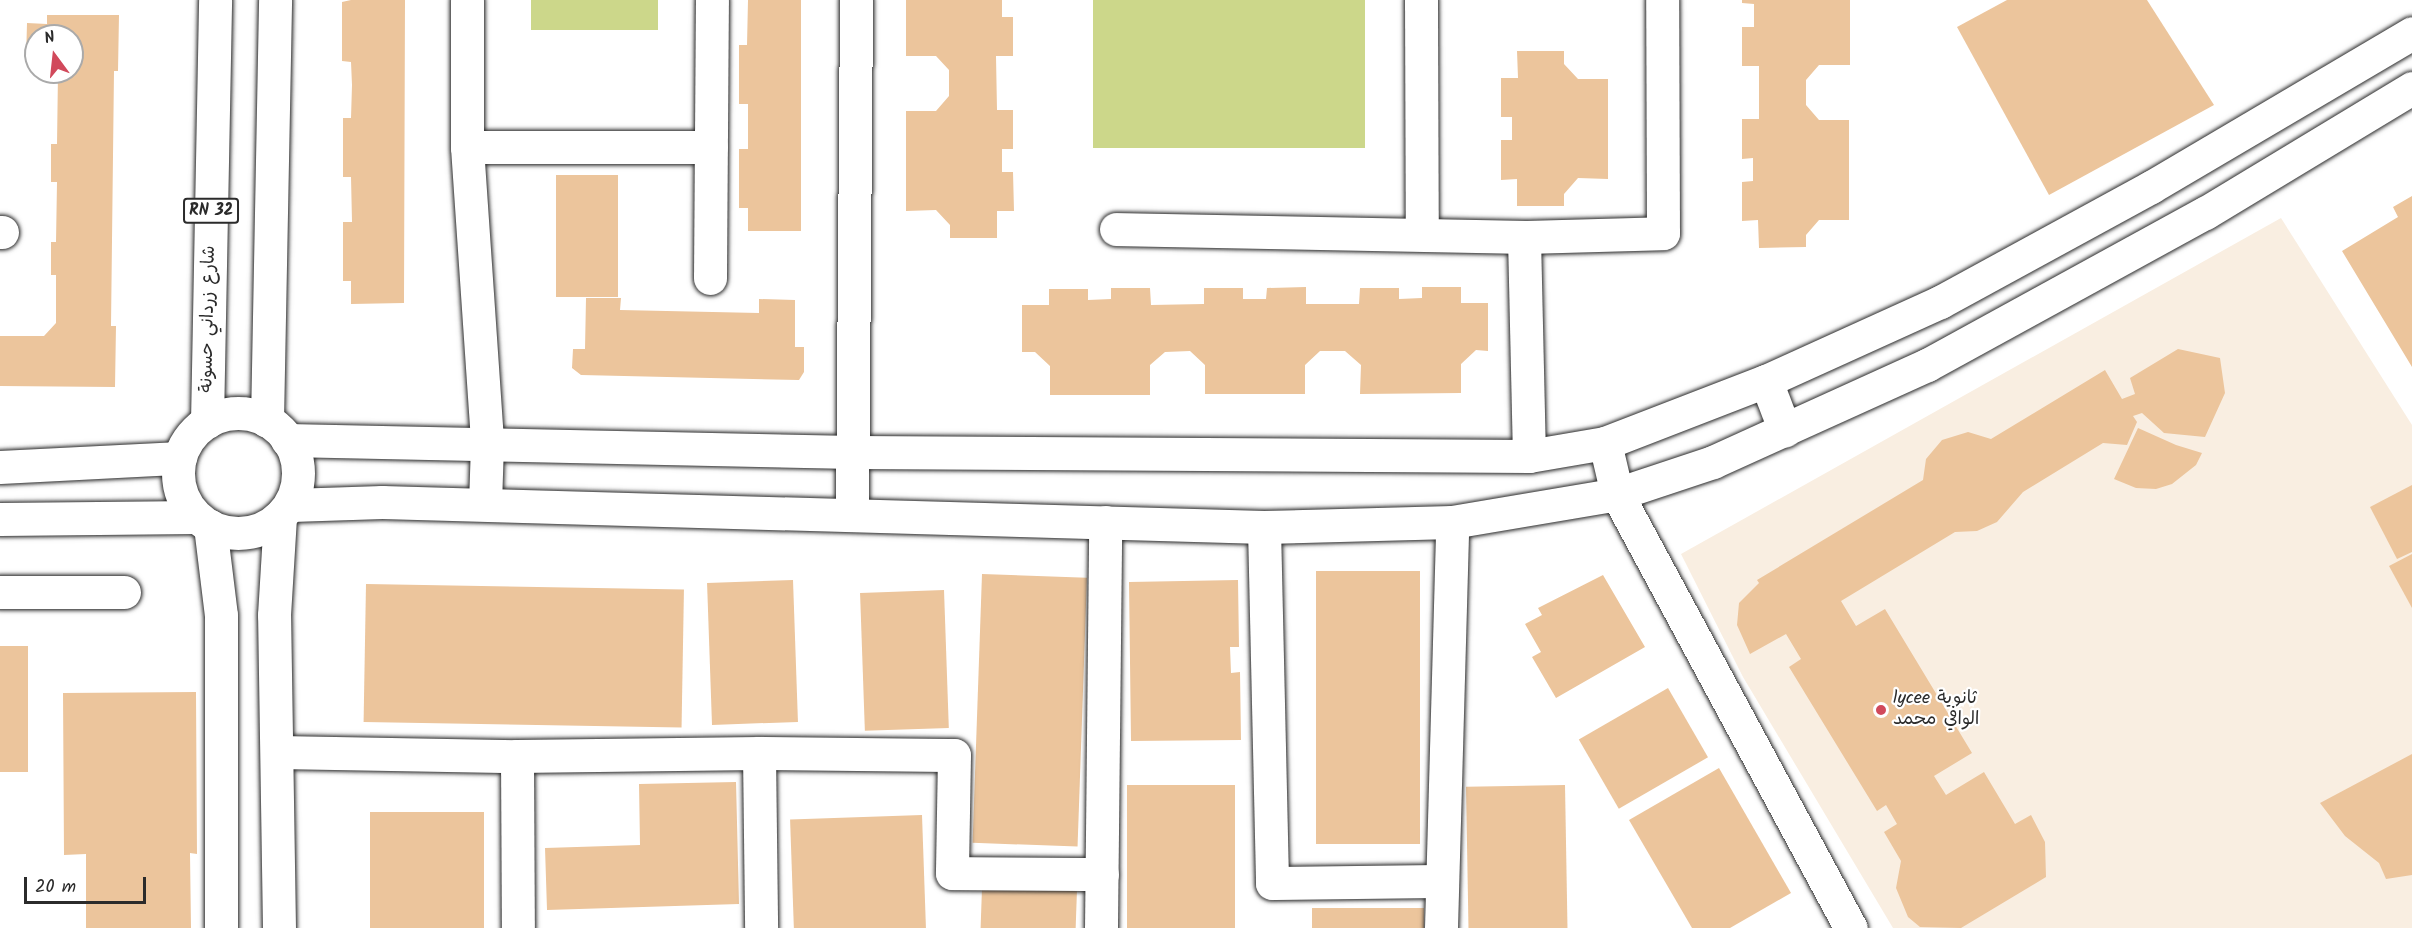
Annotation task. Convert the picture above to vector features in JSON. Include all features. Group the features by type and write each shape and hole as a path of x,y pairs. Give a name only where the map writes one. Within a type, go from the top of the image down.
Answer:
{"street":[{"name":"شارع زرداني حسونة","path":"207,422 215,0"},
{"path":"275,0 277,430 296,458 297,477 286,511 274,615 278,752 279,928"},
{"path":"467,0 467,147 487,444 485,504"},
{"path":"710,278 712,0"},
{"path":"852,515 856,0"},
{"path":"1421,0 1422,233"},
{"path":"1116,229 1422,233 1524,237 1663,233 1662,0"},
{"path":"2412,33 2180,170 1940,302 1766,381 1605,442 1529,456 854,452 487,444 277,430 237,414 207,422 195,431 180,458 178,480 183,500 203,521 229,533 248,532 286,511 382,502 1264,527 1452,522 1617,494 1713,462 1785,431 1947,354 2205,213 2412,88"},
{"path":"467,147 711,147"},
{"path":"2180,170 2205,213"},
{"path":"1524,237 1529,456"},
{"path":"1766,381 1785,431"},
{"path":"1605,442 1617,494 1851,928"},
{"path":"0,467 180,458"},
{"path":"0,519 203,521"},
{"path":"203,521 220,615 221,928"},
{"path":"1101,928 1105,522"},
{"path":"1441,928 1452,522"},
{"path":"1264,527 1272,883 1441,881"},
{"path":"0,592 124,592"},
{"path":"278,752 517,756 759,753 954,755 952,873 1102,874"},
{"path":"759,753 761,928"},
{"path":"517,756 518,928"}],"shaded area":[{"name":"lycee ثانوية الوافي محمد","path":"2281,218 2412,425 2412,928 1893,928 1743,677 1681,554"}],"green space":[{"path":"531,0 658,0 658,30 531,30"},
{"path":"1093,0 1365,0 1365,148 1093,148"}],"building":[{"path":"405,0 404,303 351,304 351,281 343,281 343,222 352,222 351,177 343,177 343,118 351,118 352,85 351,62 342,61 342,2"},
{"path":"748,0 801,0 801,231 748,231 748,208 739,208 739,149 748,149 748,104 739,104 739,45 747,45"},
{"path":"906,0 1002,0 1002,17 1013,17 1013,56 996,56 997,110 1013,110 1013,149 1002,149 1002,172 1013,172 1014,211 997,211 997,238 950,238 950,225 936,210 906,211 906,111 936,111 949,96 949,70 936,56 906,56"},
{"path":"1742,0 1850,0 1850,65 1819,65 1806,80 1806,105 1819,120 1849,120 1849,220 1819,220 1806,235 1806,247 1759,248 1758,220 1742,221 1742,182 1753,181 1753,158 1742,159 1742,119 1759,119 1759,66 1742,66 1742,27 1754,27 1754,4 1742,3"},
{"path":"2007,0 2147,0 2214,105 2049,195 1957,27"},
{"path":"47,15 119,15 118,71 114,71 111,326 116,326 115,387 0,386 0,336 44,336 56,323 56,275 51,275 51,242 56,242 57,182 51,182 51,144 57,144 58,84 84,84 84,24 47,24"},
{"path":"1517,51 1564,51 1564,64 1578,79 1608,79 1608,179 1578,178 1564,194 1564,206 1517,206 1517,179 1501,180 1501,140 1512,140 1512,117 1501,117 1501,78 1518,78"},
{"path":"556,175 618,175 618,297 556,297"},
{"path":"2412,196 2412,367 2342,251 2398,217 2393,207"},
{"path":"1306,287 1306,304 1359,304 1360,288 1399,288 1399,299 1422,298 1422,287 1461,287 1461,303 1488,303 1488,351 1476,350 1461,364 1461,393 1360,394 1361,365 1345,351 1320,351 1305,365 1305,394 1205,394 1205,365 1190,351 1165,352 1150,365 1150,395 1050,395 1050,366 1035,352 1022,352 1022,305 1049,305 1049,289 1088,289 1088,300 1111,299 1111,288 1150,288 1151,305 1204,304 1204,288 1243,288 1243,299 1266,299 1267,288"},
{"path":"586,298 621,298 620,310 759,313 759,299 795,300 795,347 804,347 804,372 799,380 581,375 572,368 573,349 585,349"},
{"path":"2178,349 2220,358 2225,393 2205,437 2164,433 2142,413 2133,416 2137,422 2127,445 2103,443 2023,492 1997,522 1977,531 1955,532 1841,601 1856,626 1885,609 1972,753 1934,776 1946,795 1984,772 2015,824 2031,815 2045,842 2046,877 1961,928 1920,927 1908,917 1896,888 1901,861 1884,832 1897,824 1886,805 1877,811 1789,667 1801,659 1786,634 1750,654 1737,625 1739,603 1759,583 1757,580 1923,480 1926,459 1942,440 1968,432 1991,439 2105,370 2122,399 2135,394 2130,378"},
{"path":"2138,428 2176,445 2202,453 2196,465 2172,484 2156,489 2136,488 2114,479"},
{"path":"2412,485 2412,552 2397,559 2370,507"},
{"path":"2412,554 2412,608 2389,566"},
{"path":"1316,571 1420,571 1420,844 1316,844"},
{"path":"982,574 1087,578 1078,847 973,843"},
{"path":"1603,575 1645,647 1556,698 1532,657 1541,652 1525,624 1542,615 1538,608"},
{"path":"793,580 798,722 712,725 707,583"},
{"path":"1238,580 1239,647 1230,647 1231,673 1240,672 1241,740 1131,741 1129,582"},
{"path":"366,584 684,590 682,728 364,722"},
{"path":"944,590 949,728 865,731 860,593"},
{"path":"0,646 28,646 28,772 0,772"},
{"path":"1668,688 1708,757 1619,809 1579,740"},
{"path":"196,692 197,854 190,853 191,928 86,928 86,854 64,855 63,693"},
{"path":"2412,754 2412,875 2386,879 2379,863 2345,836 2320,803"},
{"path":"1719,768 1791,893 1730,928 1692,928 1629,820"},
{"path":"736,782 739,904 547,910 545,848 640,845 639,784"},
{"path":"1127,785 1235,785 1235,928 1127,928"},
{"path":"1565,785 1567,928 1468,928 1466,787"},
{"path":"370,812 484,812 484,928 370,928"},
{"path":"922,815 926,928 794,928 790,820"},
{"path":"982,888 1077,891 1076,928 981,928"},
{"path":"1312,908 1424,908 1424,928 1312,928"}],"place":[{"name":"lycee ثانوية الوافي محمد","path":"1881,710"}]}
